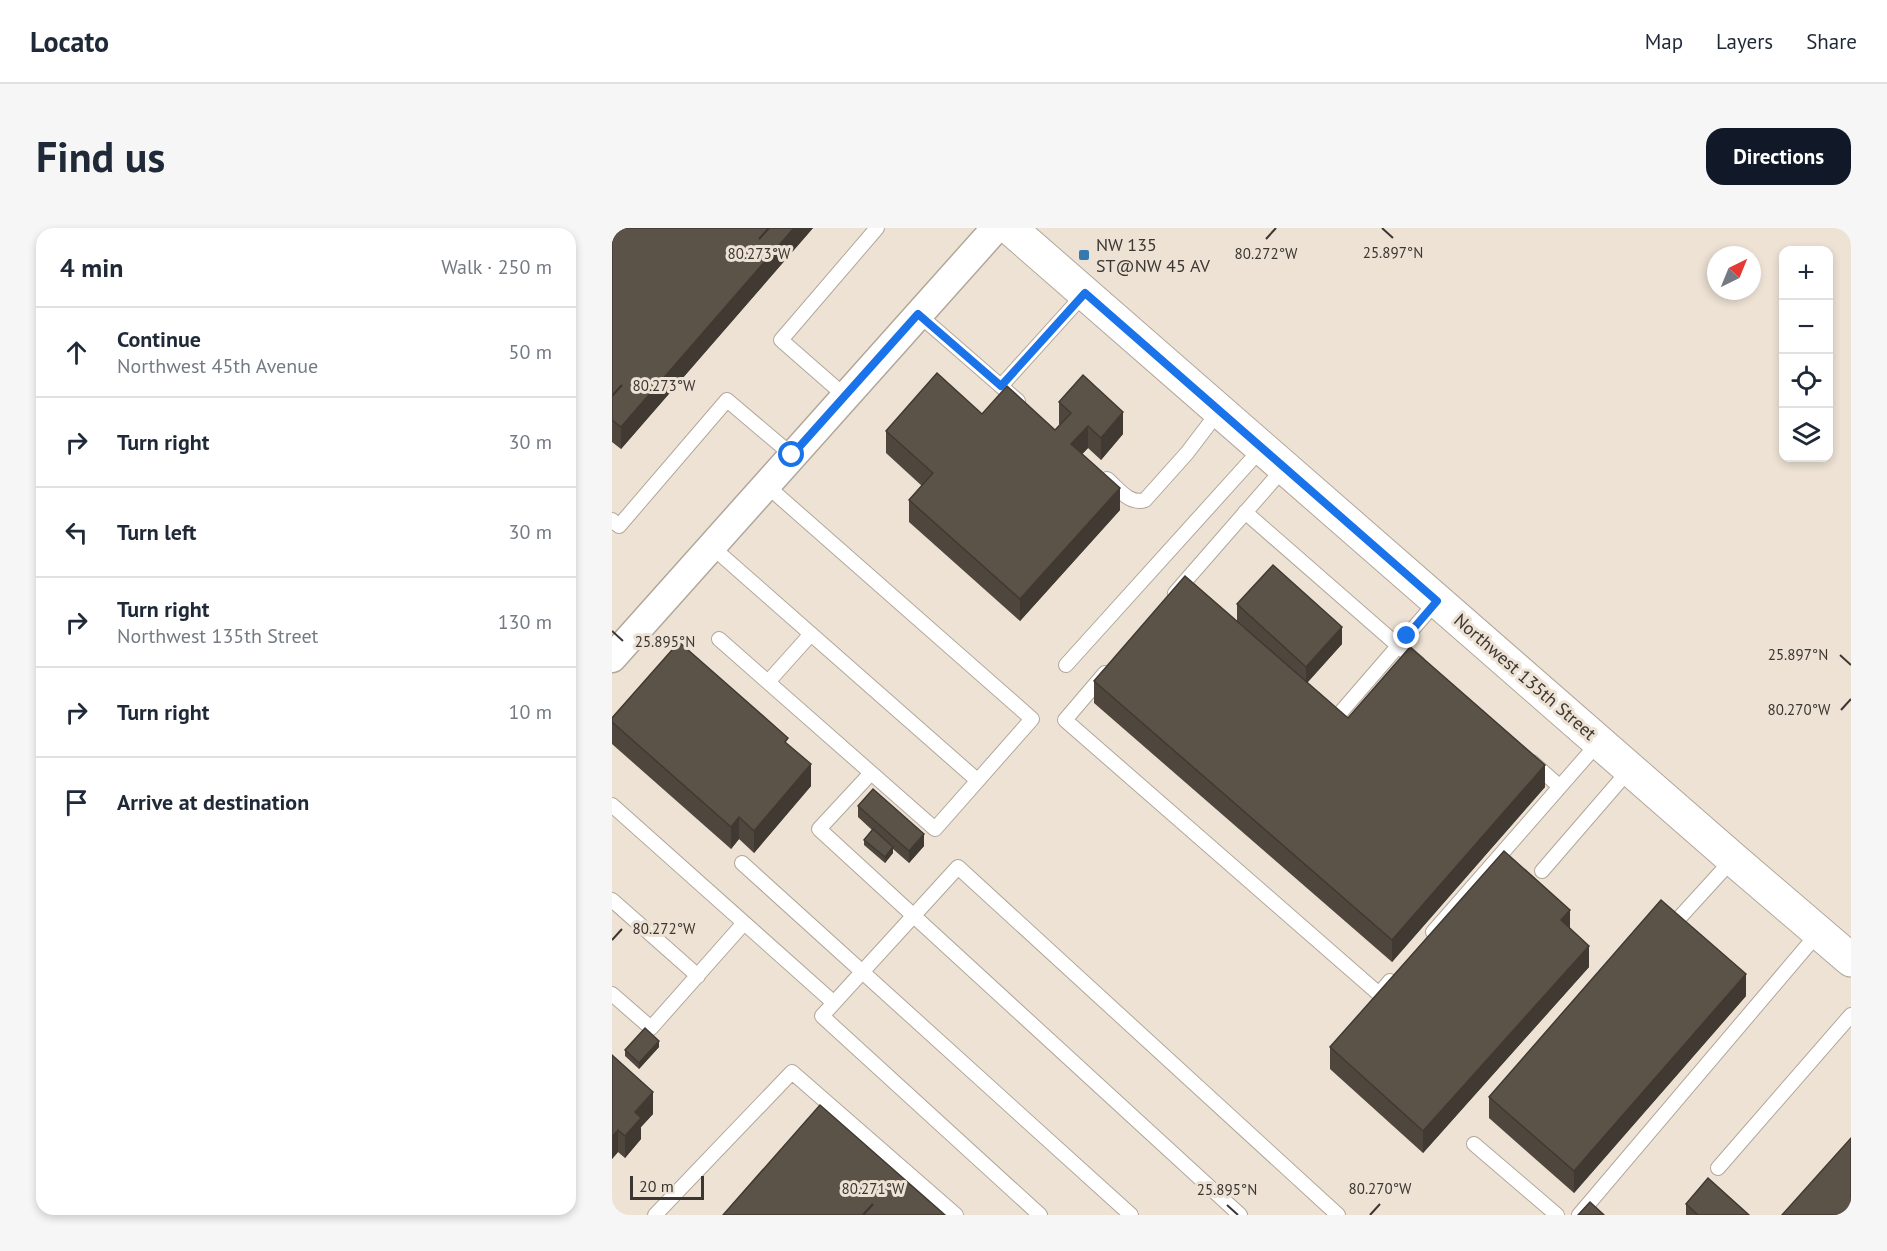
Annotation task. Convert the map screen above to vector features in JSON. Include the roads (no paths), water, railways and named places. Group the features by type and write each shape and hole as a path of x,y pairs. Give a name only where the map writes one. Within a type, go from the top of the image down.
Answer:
{"main road":[{"name":"Northwest 135th Street","path":"1010,228 1851,960"}],"street":[{"path":"612,658 996,228"}],"lane":[{"path":"845,396 781,340 877,228"},
{"path":"1001,386 1085,293"},
{"path":"918,314 1025,407"},
{"path":"612,520 619,526 728,400 792,455"},
{"path":"1097,471 1130,500 1145,501 1219,411"},
{"path":"1167,602 1245,512 1273,458"},
{"path":"1066,665 1273,458"},
{"path":"719,639 935,829 1032,718 766,485"},
{"path":"1245,512 1425,669"},
{"path":"711,546 977,780"},
{"path":"1341,711 1437,601"},
{"path":"768,682 811,634"},
{"path":"1112,665 1065,720 1379,994 1402,967"},
{"path":"1426,940 1599,742"},
{"path":"1524,755 1559,786"},
{"path":"1542,871 1630,769"},
{"path":"871,772 819,829 1240,1215"},
{"path":"612,805 834,1003"},
{"path":"1681,916 1733,859"},
{"path":"742,863 1131,1215"},
{"path":"1040,1215 822,1016 958,867 1338,1215"},
{"path":"612,900 698,976"},
{"path":"612,994 651,1028 744,923"},
{"path":"1579,1215 1819,932"},
{"path":"1718,1168 1851,1015"},
{"path":"655,1215 792,1072 956,1215"},
{"path":"1474,1144 1557,1215"}],"place":[{"name":"NW 135 ST@NW 45 AV","path":"1084,255"}]}
